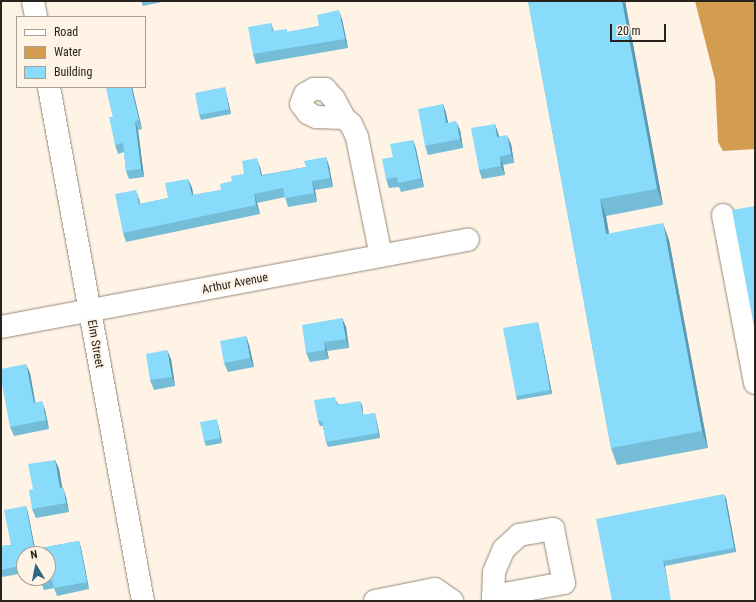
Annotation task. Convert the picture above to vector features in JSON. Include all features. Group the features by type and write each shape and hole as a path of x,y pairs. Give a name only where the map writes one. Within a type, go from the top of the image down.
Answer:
{"street":[{"path":"33,1 36,16"},
{"name":"Elm Street","path":"49,88 143,601"},
{"path":"344,118 351,124 357,137 381,256"},
{"path":"723,215 755,384"},
{"name":"Arthur Avenue","path":"1,327 468,240"},
{"path":"375,601 435,590 452,601"}],"water":[{"path":"695,1 755,1 755,149 723,151 718,142 715,80"}],"building":[{"path":"528,1 622,1 657,189 600,199 606,234 663,223 702,431 611,448"},
{"path":"339,10 345,39 253,54 248,27 271,23 272,31 287,29 287,32 319,26 317,15"},
{"path":"225,87 229,109 199,115 195,93"},
{"path":"106,88 131,88 139,120 135,121 141,169 126,171 123,143 115,145 109,117 113,117"},
{"path":"443,104 446,123 456,121 460,139 425,146 418,109"},
{"path":"495,124 497,137 507,135 511,154 500,156 501,166 479,170 471,128"},
{"path":"413,140 421,178 398,183 397,177 386,179 382,159 393,157 390,144"},
{"path":"326,157 330,178 312,181 314,193 285,198 283,188 254,194 256,205 123,233 115,194 136,190 139,204 168,198 165,183 188,179 192,195 221,190 220,184 232,181 231,176 244,174 242,161 257,158 261,176 306,167 304,161"},
{"path":"755,206 755,332 732,210"},
{"path":"342,318 346,339 324,342 325,350 306,353 302,325"},
{"path":"538,322 550,390 516,396 503,328"},
{"path":"246,336 250,358 224,363 220,341"},
{"path":"167,350 172,377 150,380 146,354"},
{"path":"26,364 34,403 42,401 46,420 10,427 1,379 1,369"},
{"path":"335,397 337,405 360,401 363,415 375,413 378,433 326,442 322,421 318,421 314,400"},
{"path":"217,419 220,438 204,441 200,422"},
{"path":"55,460 60,488 63,487 66,503 32,509 29,490 33,489 28,464"},
{"path":"724,494 734,548 663,561 671,601 612,601 596,519"},
{"path":"26,506 33,546 16,546 16,567 1,570 1,546 11,545 4,510"},
{"path":"79,541 87,582 54,588 54,586 56,586 56,546 51,546"}]}
